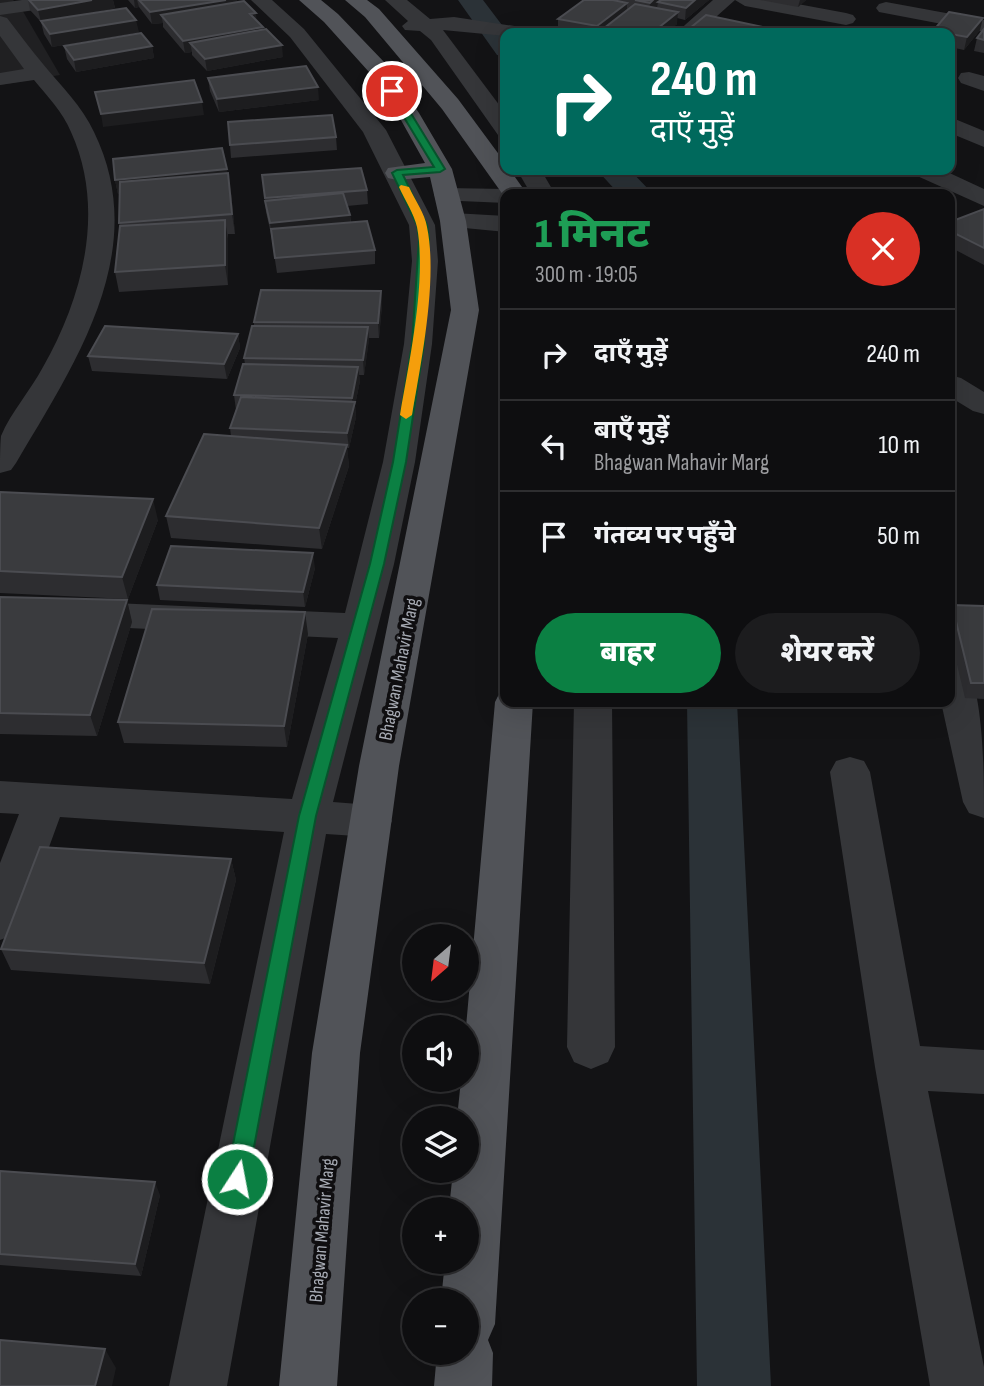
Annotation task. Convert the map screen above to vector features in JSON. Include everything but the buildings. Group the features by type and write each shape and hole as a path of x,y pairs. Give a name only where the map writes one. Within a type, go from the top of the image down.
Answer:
{"main road":[{"name":"Bhagwan Mahavir Marg","path":"307,1386 336,1053 371,821 465,310 446,195 408,113 377,68 331,18 309,0"},
{"path":"355,0 372,13 450,104 500,173"},
{"path":"397,173 446,195"},
{"path":"470,1288 514,707"},
{"path":"463,1386 464,1365"}],"street":[{"path":"0,9 62,0"},
{"path":"198,1386 308,816 360,626 399,462 418,344 425,261 422,225 374,130 297,33 261,0"},
{"path":"395,0 438,36 500,122"},
{"path":"692,28 724,0"},
{"path":"745,0 846,19"},
{"path":"907,0 883,10 984,26"},
{"path":"0,22 38,73 63,100 84,134 98,180 102,208 92,286 84,312 58,365 0,463"},
{"path":"386,30 454,23 520,25"},
{"path":"0,79 38,73"},
{"path":"955,126 984,140"},
{"path":"934,175 984,199"},
{"path":"446,195 500,196"},
{"path":"446,195 500,221"},
{"path":"955,364 975,398"},
{"path":"0,610 360,626"},
{"path":"955,680 984,802"},
{"path":"591,1047 593,707"},
{"path":"850,772 899,1067 960,1386"},
{"path":"0,797 371,821"},
{"path":"0,921 45,800"},
{"path":"899,1067 984,1072"}],"shaded area":[{"path":"0,0 13,0 21,8 60,75 0,85"}],"waterway":[{"path":"470,0 500,41"},
{"path":"617,175 632,189"},
{"path":"712,707 734,1386"}],"slow traffic":[{"path":"404,187 422,225 425,261 418,344 406,415"}],"route":[{"path":"237,1179 308,816 377,564 399,462 418,344 423,297 424,239 422,225 397,173 440,169 392,91"}]}
